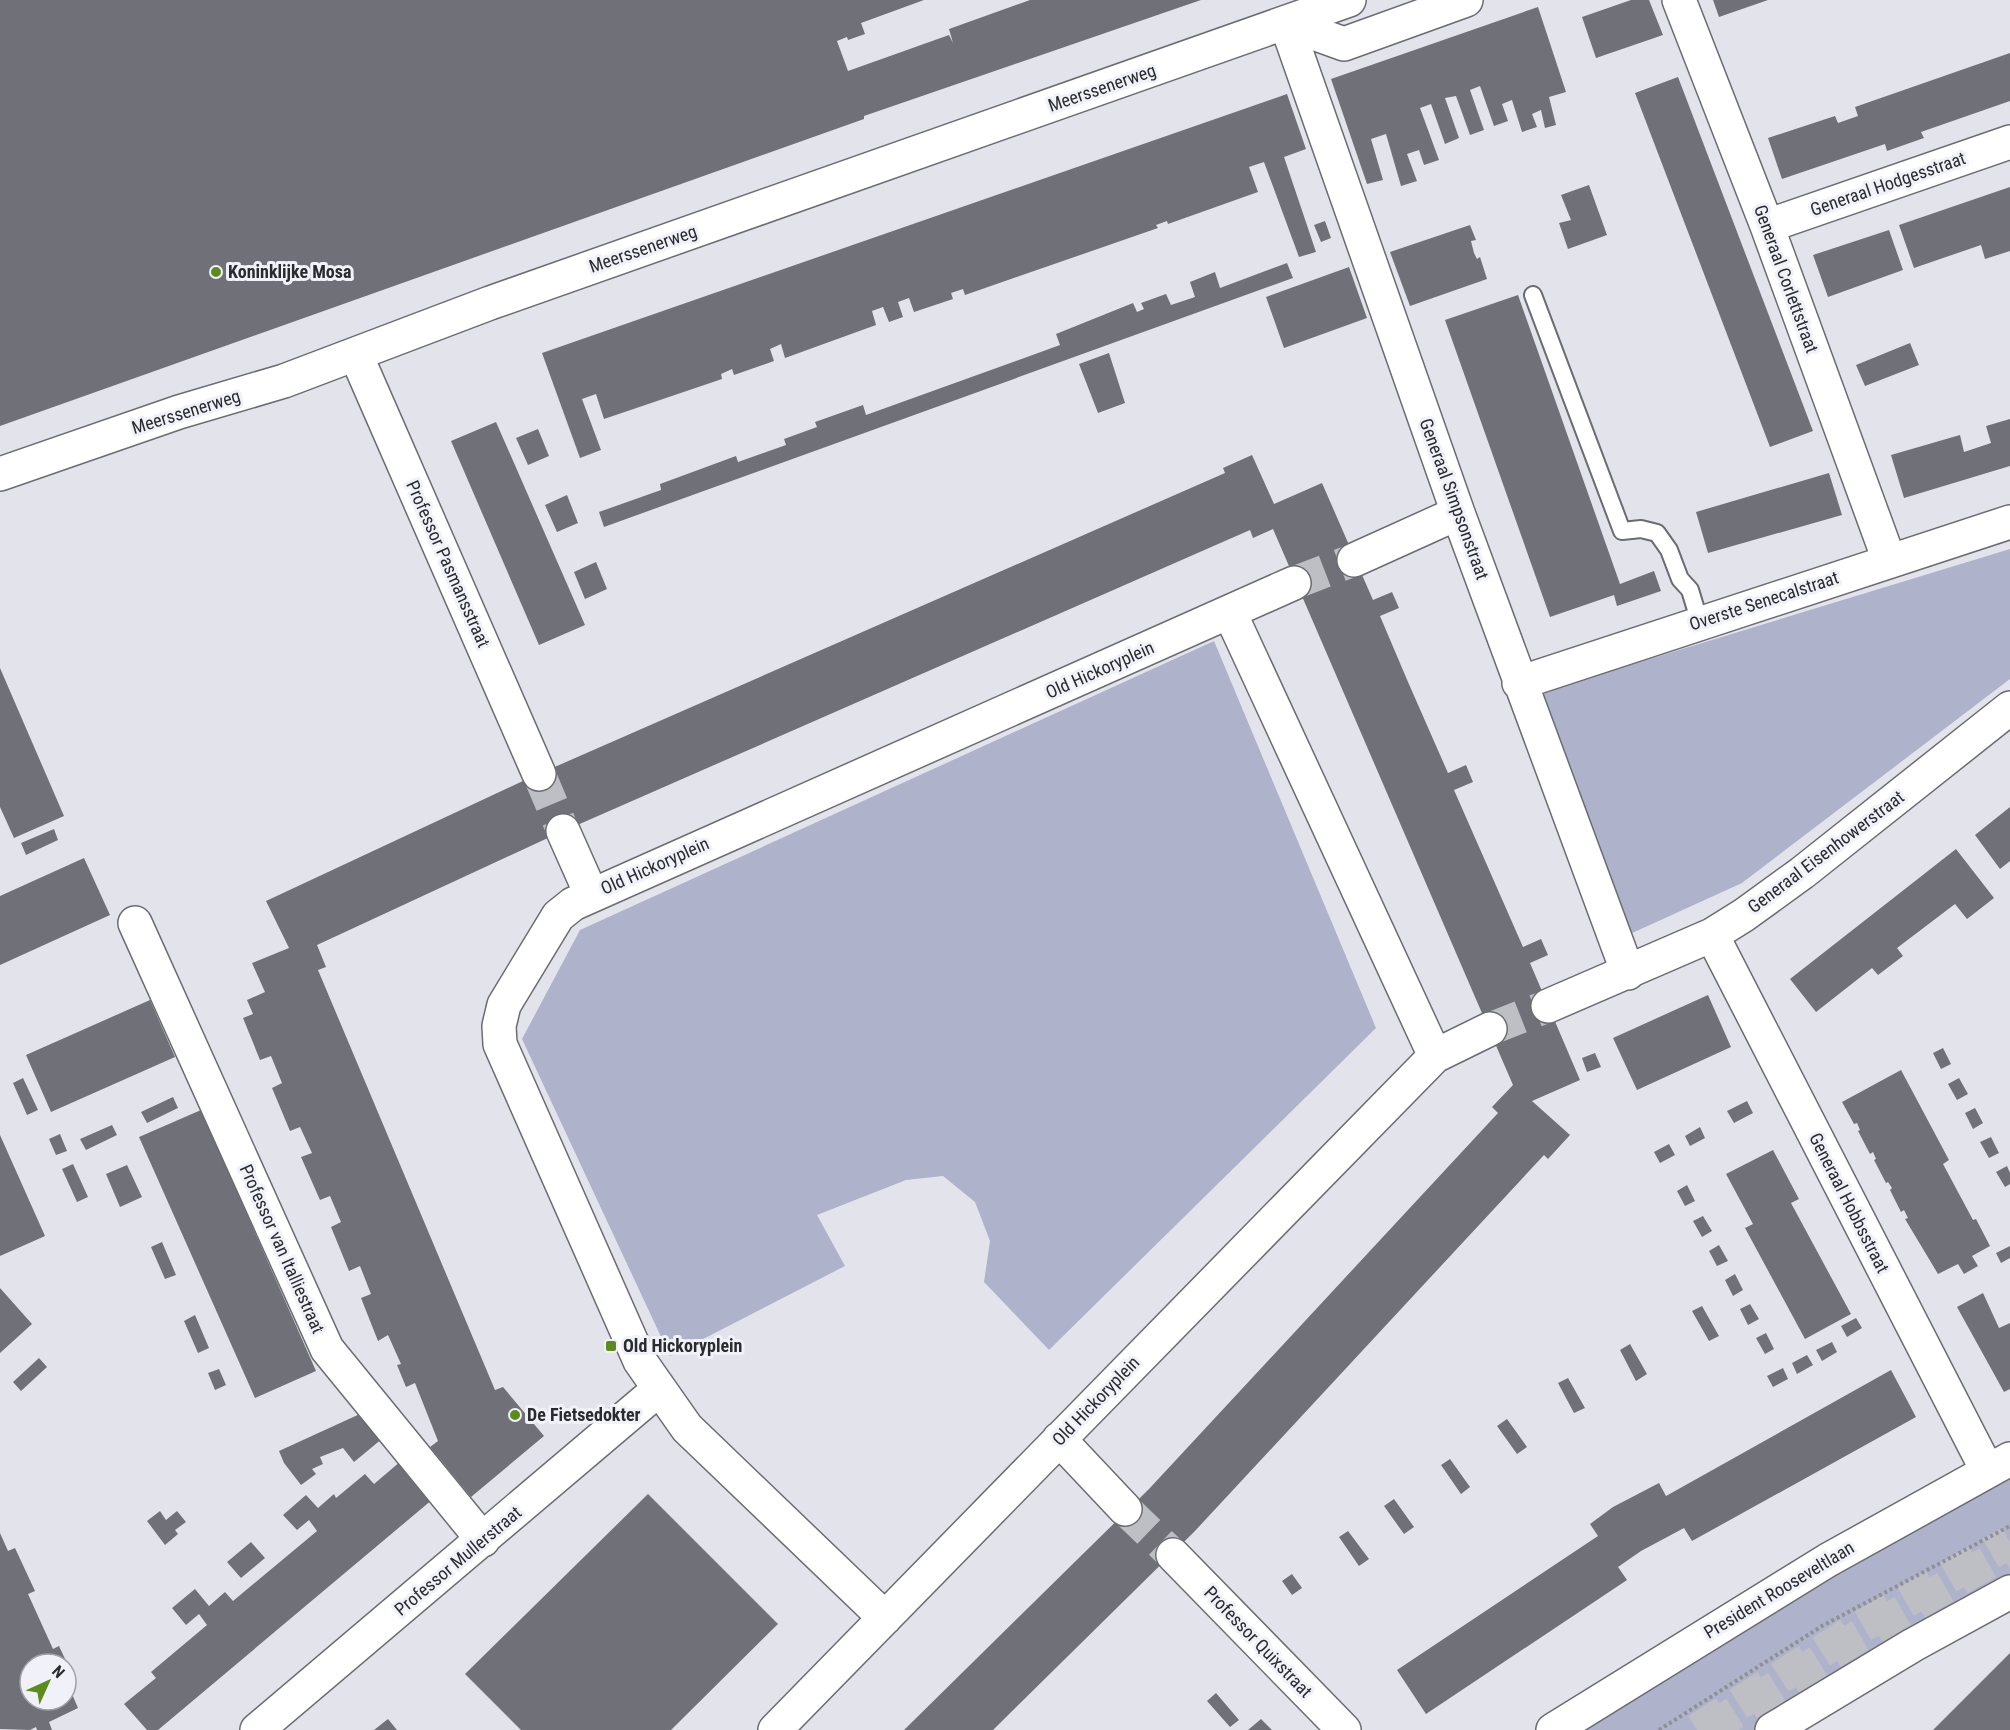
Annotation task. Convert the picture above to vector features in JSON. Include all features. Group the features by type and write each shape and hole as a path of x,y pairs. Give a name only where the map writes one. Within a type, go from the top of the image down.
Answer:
{"street":[{"name":"Meerssenerweg","path":"0,474 357,355 490,303 1349,0"},
{"path":"1286,23 1344,44 1466,0"},
{"name":"Generaal Corlettstraat","path":"1679,0 1767,226 1889,560"},
{"name":"Generaal Simpsonstraat","path":"1286,23 1458,513 1628,973"},
{"name":"Generaal Hodgesstraat","path":"1767,226 2010,142"},
{"name":"Professor Pasmansstraat","path":"357,355 539,774"},
{"path":"1354,560 1458,513"},
{"name":"Overste Senecalstraat","path":"1520,683 2010,522"},
{"name":"Old Hickoryplein","path":"1294,583 591,894 573,904 558,916 504,1005 499,1026 500,1044 640,1361 658,1390 687,1428 885,1618 1435,1056 1490,1029"},
{"path":"1230,613 1435,1056"},
{"name":"Generaal Eisenhowerstraat","path":"1628,973 1712,935 1802,873 2010,708"},
{"path":"563,831 591,894"},
{"name":"Professor van Italliestraat","path":"135,923 327,1349 483,1540"},
{"name":"Generaal Hobbsstraat","path":"1712,935 1998,1465"},
{"path":"1548,1006 1628,973"},
{"name":"Professor Mullerstraat","path":"257,1730 658,1390"},
{"path":"1059,1439 1125,1509"},
{"name":"President Rooseveltlaan","path":"1553,1730 1828,1560 1998,1465"},
{"name":"Professor Quixstraat","path":"1173,1555 1344,1730"},
{"path":"1772,1730 1913,1645 2010,1592"},
{"path":"775,1730 885,1618"}],"lane":[{"path":"1533,295 1622,531 1641,529 1657,533 1669,550 1680,579 1690,590 1700,622"}],"path":[{"path":"1659,1730 1822,1626 2010,1526"}],"shaded area":[{"path":"2010,549 2010,679 1742,883 1630,934 1541,692"},
{"path":"1214,641 1376,1028 1049,1350 984,1282 990,1241 975,1202 943,1176 906,1180 817,1215 845,1266 670,1356 522,1039 580,930"},
{"path":"2010,1469 2010,1579 1754,1730 1580,1730 1620,1703"}],"building":[{"name":"Koninklijke Mosa","path":"0,0 924,0 861,23 865,34 837,41 848,71 949,35 953,43 949,29 1030,0 1201,0 864,116 864,119 0,426"},
{"path":"1631,0 1649,0 1663,35 1596,58 1582,17"},
{"path":"1713,0 1768,0 1719,17"},
{"path":"1538,7 1566,92 1549,97 1556,125 1545,128 1541,110 1532,114 1537,127 1522,132 1512,100 1502,104 1508,121 1494,126 1480,86 1470,90 1484,130 1470,135 1456,96 1445,98 1459,138 1445,144 1431,104 1420,108 1439,160 1424,165 1419,150 1407,154 1417,181 1401,186 1386,134 1371,139 1383,180 1367,184 1331,79"},
{"path":"2010,53 2010,101 1921,132 1924,138 1887,151 1885,144 1782,179 1768,138 1835,116 1838,123 1858,116 1855,107"},
{"path":"1678,77 1813,431 1770,447 1635,93"},
{"path":"1287,94 1306,149 1284,157 1316,252 1299,257 1264,162 1249,167 1258,192 1168,224 1167,221 1156,225 1158,228 965,295 963,289 951,293 953,299 914,312 909,298 898,302 903,317 889,322 883,307 872,311 876,325 785,358 781,344 770,349 774,361 734,375 732,369 721,374 722,379 604,419 596,394 582,399 601,450 580,458 542,353"},
{"path":"1589,185 1607,235 1568,249 1559,223 1571,220 1561,195"},
{"path":"2010,187 2010,251 1985,259 1981,245 1914,268 1899,225"},
{"path":"1325,221 1331,238 1321,242 1314,225"},
{"path":"1470,225 1476,240 1471,241 1474,253 1477,259 1480,257 1487,279 1410,306 1390,252"},
{"path":"1889,230 1903,270 1828,297 1813,255"},
{"path":"1287,263 1293,278 604,527 599,512 661,490 660,484 736,456 738,462 786,445 784,439 817,427 815,422 863,405 866,415 1060,345 1056,334 1133,303 1137,312 1144,309 1141,303 1166,294 1171,305 1195,297 1190,282 1215,272 1220,288"},
{"path":"1349,267 1367,318 1284,348 1266,297"},
{"path":"1518,295 1620,584 1654,571 1661,591 1617,606 1614,595 1550,617 1445,320"},
{"path":"1910,343 1919,365 1865,386 1856,365"},
{"path":"1109,353 1125,403 1098,413 1079,364"},
{"path":"2010,419 2010,466 1904,498 1891,455 1960,435 1964,452 1991,443 1986,426"},
{"path":"496,422 585,625 539,645 451,441"},
{"path":"538,429 549,456 528,465 516,438"},
{"path":"1252,455 1274,504 1322,483 1373,600 1392,592 1399,608 1380,616 1408,682 1448,773 1466,765 1473,782 1454,790 1523,947 1541,939 1548,955 1530,963 1580,1080 1532,1101 1570,1135 1548,1159 1544,1155 1194,1532 993,1730 904,1730 1149,1489 1498,1113 1492,1107 1513,1085 1273,529 1253,538 1250,530 550,837 317,945 326,967 318,970 495,1390 503,1387 544,1436 471,1497 430,1447 438,1441 415,1383 406,1387 397,1365 401,1364 388,1335 378,1341 361,1298 371,1294 360,1266 349,1271 331,1227 341,1222 330,1196 320,1200 301,1157 312,1153 300,1127 290,1131 272,1088 282,1083 271,1056 260,1060 243,1018 253,1014 247,1000 265,992 252,963 289,948 266,901 525,780 1225,473 1223,468"},
{"path":"1829,473 1842,515 1708,553 1696,512"},
{"path":"567,495 578,523 557,532 545,505"},
{"path":"596,562 607,589 585,599 574,572"},
{"path":"0,668 64,816 14,838 0,807"},
{"path":"2010,807 2010,861 2000,869 1975,835"},
{"path":"54,829 58,840 26,855 21,843"},
{"path":"1956,849 1994,898 1967,919 1955,904 1897,948 1903,956 1878,975 1872,968 1816,1012 1790,979"},
{"path":"84,858 110,915 0,965 0,896"},
{"path":"1708,995 1731,1047 1637,1090 1613,1038"},
{"path":"150,1000 175,1057 51,1112 26,1055"},
{"path":"1943,1048 1951,1064 1941,1069 1933,1053"},
{"path":"1595,1053 1601,1067 1587,1072 1582,1058"},
{"path":"1901,1070 1949,1160 1943,1164 1973,1220 1976,1219 1990,1246 1972,1256 1978,1266 1964,1274 1958,1264 1938,1274 1905,1219 1908,1218 1904,1210 1901,1212 1890,1190 1892,1188 1888,1182 1886,1183 1874,1160 1876,1159 1873,1152 1870,1154 1858,1131 1860,1130 1857,1123 1854,1124 1842,1102"},
{"path":"23,1078 38,1110 27,1115 13,1083"},
{"path":"1959,1078 1968,1094 1957,1100 1948,1084"},
{"path":"173,1097 178,1108 147,1123 141,1112"},
{"path":"1747,1101 1753,1113 1734,1123 1727,1111"},
{"path":"1975,1108 1983,1123 1973,1129 1965,1113"},
{"path":"201,1110 316,1371 255,1398 139,1137"},
{"path":"112,1125 117,1135 86,1150 80,1139"},
{"path":"1700,1127 1705,1138 1690,1146 1685,1136"},
{"path":"60,1134 67,1151 56,1155 49,1139"},
{"path":"0,1135 45,1236 0,1256"},
{"path":"1991,1137 1999,1153 1989,1158 1980,1142"},
{"path":"1669,1144 1675,1155 1660,1163 1654,1152"},
{"path":"1773,1150 1799,1199 1791,1203 1851,1314 1805,1339 1745,1228 1753,1224 1726,1174"},
{"path":"73,1164 88,1197 77,1202 62,1169"},
{"path":"127,1165 142,1197 120,1207 106,1174"},
{"path":"2007,1166 2010,1173 2010,1184 2005,1187 1996,1172"},
{"path":"1687,1185 1695,1201 1685,1206 1677,1191"},
{"path":"1703,1216 1712,1231 1702,1237 1693,1221"},
{"path":"162,1242 176,1275 165,1279 151,1247"},
{"path":"1719,1245 1728,1261 1717,1266 1709,1251"},
{"path":"2010,1246 2010,1258 2001,1263 1996,1253"},
{"path":"1735,1274 1743,1290 1733,1296 1725,1280"},
{"path":"0,1288 32,1324 0,1353"},
{"path":"1983,1293 1999,1328 2010,1323 2010,1389 2004,1392 1957,1307"},
{"path":"1750,1304 1759,1319 1748,1325 1740,1309"},
{"path":"1702,1306 1719,1336 1709,1341 1692,1311"},
{"path":"195,1315 209,1348 198,1353 184,1321"},
{"path":"1856,1318 1862,1328 1847,1337 1841,1326"},
{"path":"1766,1333 1774,1349 1765,1354 1756,1338"},
{"path":"1832,1342 1837,1352 1822,1361 1816,1350"},
{"path":"1630,1344 1647,1374 1636,1381 1620,1350"},
{"path":"1807,1355 1813,1365 1797,1374 1792,1363"},
{"path":"39,1358 47,1367 21,1391 13,1382"},
{"path":"1783,1368 1788,1379 1773,1387 1767,1376"},
{"path":"219,1369 226,1385 215,1390 208,1373"},
{"path":"1891,1370 1916,1417 1692,1541 1684,1528 1641,1551 1618,1567 1627,1580 1426,1714 1397,1670 1598,1536 1590,1524 1613,1507 1659,1483 1666,1496"},
{"path":"1568,1378 1585,1408 1574,1413 1558,1383"},
{"path":"362,1413 383,1438 354,1462 343,1448 320,1457 323,1464 312,1469 316,1474 301,1485 284,1463 279,1451"},
{"path":"1507,1419 1527,1447 1517,1454 1497,1426"},
{"path":"1450,1459 1470,1487 1461,1494 1441,1465"},
{"path":"401,1461 433,1499 158,1730 147,1730 124,1704 156,1678 151,1672 207,1625 199,1614 186,1625 172,1608 195,1589 209,1606 225,1592 233,1601 317,1531 309,1520 297,1530 283,1515 306,1495 318,1508 334,1494 336,1498 365,1474 374,1484"},
{"path":"648,1494 778,1624 671,1730 521,1730 465,1674"},
{"path":"1394,1499 1414,1527 1404,1534 1384,1506"},
{"path":"160,1511 166,1520 177,1511 186,1522 175,1530 178,1534 165,1545 147,1521"},
{"path":"1348,1531 1369,1559 1359,1566 1339,1537"},
{"path":"0,1533 8,1551 15,1548 35,1591 28,1594 53,1649 59,1646 62,1652 18,1652 18,1712 70,1712 49,1722 52,1730 37,1730 36,1727 30,1730 0,1729"},
{"path":"251,1542 265,1558 241,1578 227,1562"},
{"path":"1292,1574 1302,1588 1292,1595 1282,1581"},
{"path":"2010,1653 2010,1730 1933,1730"},
{"path":"1216,1693 1239,1720 1230,1727 1207,1701"},
{"path":"388,1719 397,1730 374,1730"},
{"path":"1261,1719 1272,1730 1248,1730"}],"tunnel":[{"path":"1294,583 1354,560"},
{"path":"539,774 563,831"},
{"path":"1490,1029 1548,1006"},
{"path":"1125,1509 1173,1555"},
{"path":"1697,1730 1852,1632 2010,1542"},
{"path":"1707,1730 1856,1638 2010,1550"}],"place":[{"name":"Koninklijke Mosa","path":"216,272"},
{"name":"Old Hickoryplein","path":"611,1346"},
{"name":"De Fietsedokter","path":"515,1415"}]}
